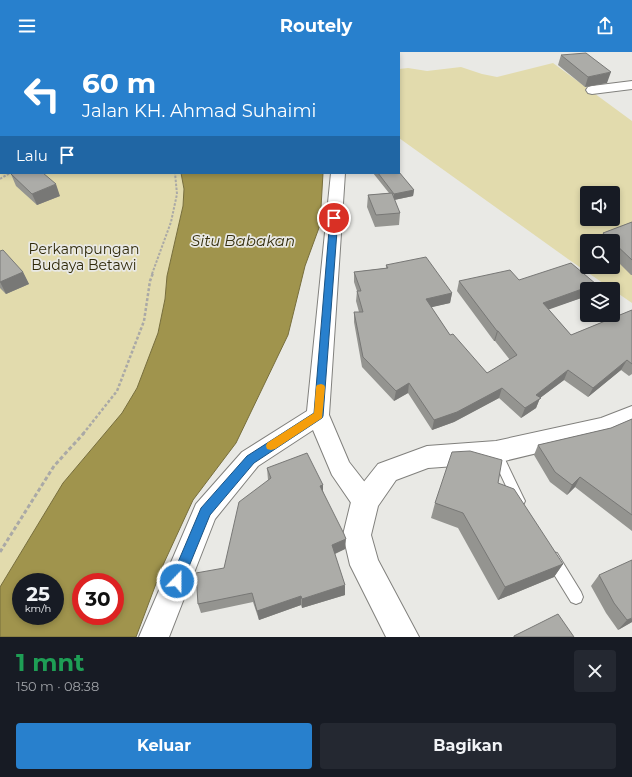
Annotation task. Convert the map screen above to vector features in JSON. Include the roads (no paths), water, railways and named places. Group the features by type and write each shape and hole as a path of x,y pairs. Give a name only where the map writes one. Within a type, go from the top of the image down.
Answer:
{"street":[{"path":"592,90 632,85"},
{"path":"338,174 318,416 340,468 365,502"},
{"path":"154,637 205,512 250,459 318,416"},
{"path":"403,637 365,566 357,535 365,502 387,472 427,457 496,452 604,427 632,416"}],"lane":[{"path":"496,452 522,507"},
{"path":"544,545 576,596"}],"water":[{"name":"Situ Babakan","path":"181,174 323,174 320,225 305,266 288,335 236,443 193,500 163,565 136,637 0,637 0,587 63,483 122,413 137,388 158,333 165,299 167,276 183,206 184,189"}],"park label":[{"name":"Perkampungan Budaya Betawi","path":"84,258"}]}
